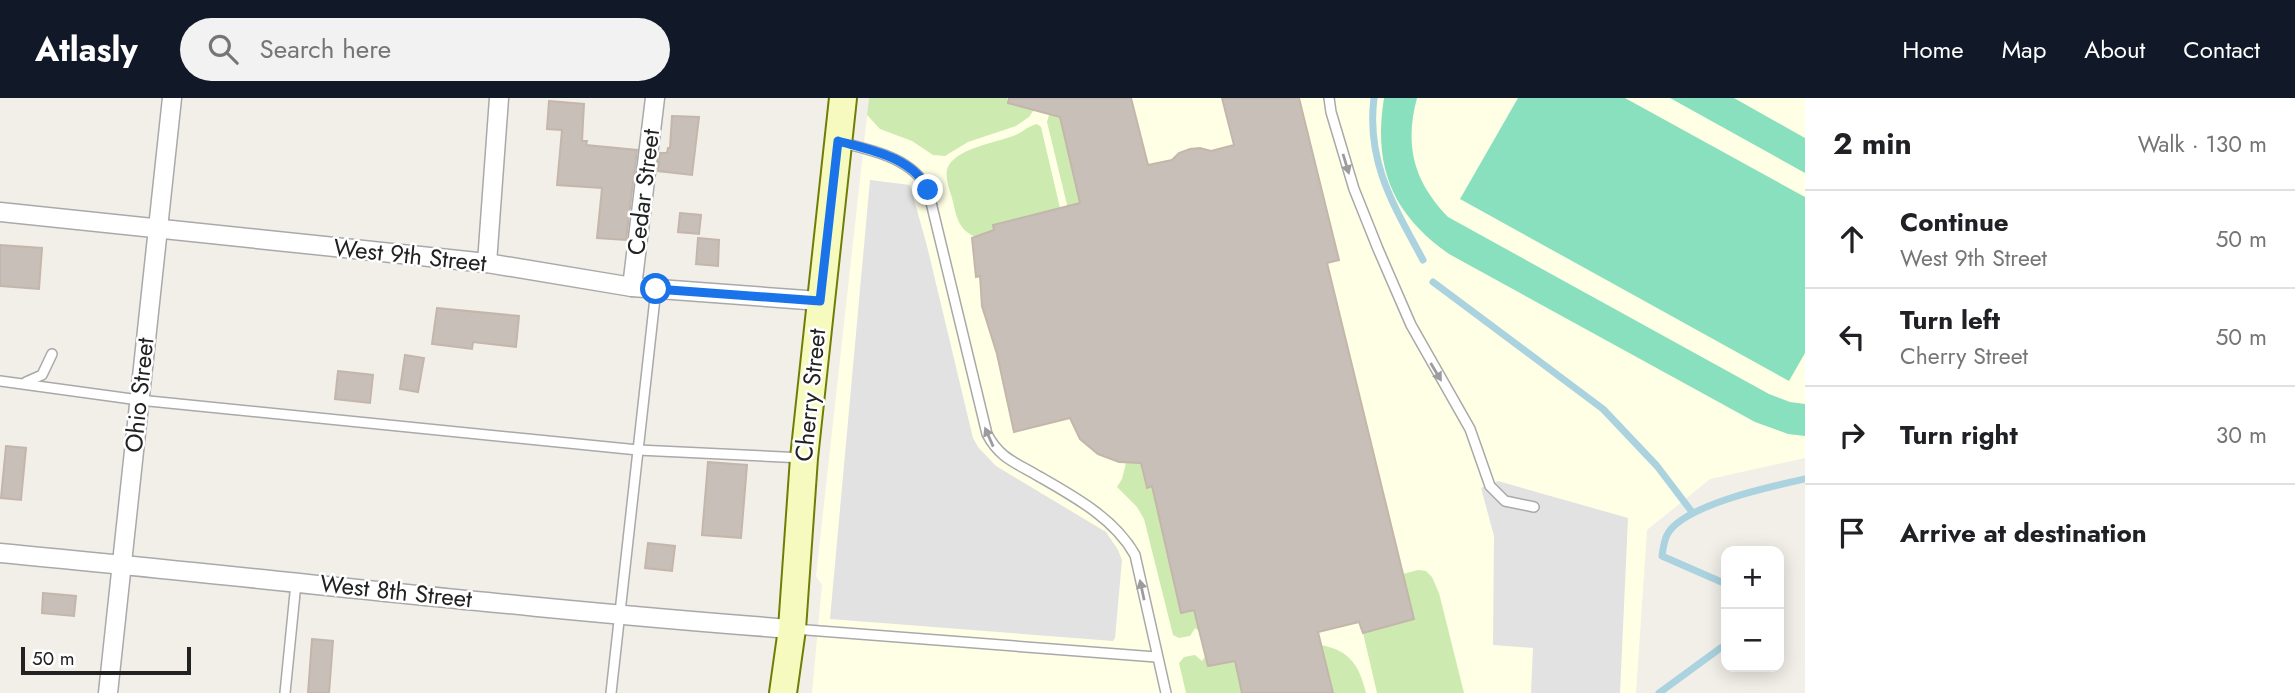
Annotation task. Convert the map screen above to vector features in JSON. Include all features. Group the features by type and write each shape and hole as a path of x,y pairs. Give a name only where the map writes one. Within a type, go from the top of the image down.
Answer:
{"street":[{"name":"Ohio Street","path":"108,693 172,98"},
{"path":"487,263 499,98"},
{"name":"Cedar Street","path":"632,287 655,98"},
{"name":"Cherry Street","path":"783,693 792,629 804,458 843,98"},
{"name":"West 9th Street","path":"0,212 487,263 632,287 820,301"},
{"name":"West 8th Street","path":"0,553 618,615 792,629"}],"lane":[{"path":"1329,98 1354,189 1378,249 1411,325 1470,429 1490,486 1505,501 1534,507"},
{"path":"838,141 891,158 911,169 922,179 928,190 987,434 996,451 1083,502 1127,540 1135,555 1166,693"},
{"path":"611,693 656,289"},
{"path":"24,383 42,374 52,354"},
{"path":"0,381 139,400 638,450 804,458"},
{"path":"285,693 296,581"},
{"path":"792,629 1156,657"}],"shaded area":[{"path":"869,98 1805,98 1805,458 1710,479 1647,530 1636,693 812,693 822,585 816,576"},
{"path":"870,180 910,185 973,438 978,447 996,466 1106,532 1118,550 1122,560 1113,641 830,619"},
{"path":"1498,481 1628,518 1620,693 1531,693 1533,648 1493,645 1494,536 1481,488"}],"green space":[{"path":"869,98 1007,98 1009,104 1033,98 1036,107 1029,117 1016,126 968,142 945,156 933,155 912,141 880,129 867,115"},
{"path":"1384,98 1417,98 1412,132 1415,162 1427,190 1448,217 1769,394 1805,404 1805,436 1788,434 1755,422 1449,254 1429,239 1400,205 1391,187 1382,146"},
{"path":"1518,98 1625,98 1805,197 1805,353 1789,381 1460,199"},
{"path":"1670,98 1734,98 1805,138 1805,173"},
{"path":"1049,115 1059,115 1083,214 1069,213 1047,122"},
{"path":"1037,124 1041,127 1060,208 993,226 994,230 976,237 970,234 962,227 956,214 947,178 951,163 965,152 1013,136"},
{"path":"1134,437 1146,487 1152,486 1181,612 1194,610 1199,631 1195,628 1190,636 1179,638 1173,635 1144,519 1137,507 1117,487 1126,463 1133,462"},
{"path":"1426,571 1432,577 1439,593 1464,693 1377,693 1363,633 1414,619 1403,574"},
{"path":"1321,645 1340,651 1352,661 1366,693 1333,693"},
{"path":"1195,655 1202,661 1205,657 1208,666 1235,661 1242,693 1186,693 1179,663 1184,657"}],"building":[{"path":"1009,98 1131,98 1148,165 1172,160 1179,153 1190,149 1211,151 1234,145 1222,98 1299,98 1339,260 1327,263 1414,619 1363,633 1359,622 1318,632 1333,693 1242,693 1235,661 1208,666 1194,610 1181,613 1152,486 1147,488 1141,463 1119,462 1098,454 1080,439 1070,418 1014,432 997,354 982,306 980,276 976,277 972,238 994,230 993,225 1080,203 1060,117 1008,103"},
{"path":"549,101 584,104 582,141 587,141 586,145 637,150 626,240 597,238 602,188 557,185 562,130 547,129"},
{"path":"672,116 699,117 692,175 658,171 660,153 667,153 670,148"},
{"path":"680,213 701,215 699,234 678,232"},
{"path":"698,238 719,240 718,266 696,264"},
{"path":"0,245 42,248 39,289 0,286"},
{"path":"437,308 519,316 516,347 473,342 472,349 432,344"},
{"path":"405,355 424,358 418,392 400,389"},
{"path":"338,371 373,375 370,403 335,399"},
{"path":"6,446 26,448 21,500 1,498"},
{"path":"708,462 747,465 741,538 702,535"},
{"path":"648,543 675,546 672,571 645,568"},
{"path":"43,593 76,596 74,616 42,613"},
{"path":"312,639 333,641 329,693 308,693"}],"waterway":[{"path":"1374,98 1374,143 1378,163 1393,202 1423,260"},
{"path":"1433,282 1603,409 1657,466 1692,512"},
{"path":"1721,582 1662,556 1667,535 1676,524 1709,506 1751,492 1805,479"},
{"path":"1659,693 1721,648"}],"route":[{"path":"656,289 820,301 838,141 891,158 919,175 928,190"}]}
